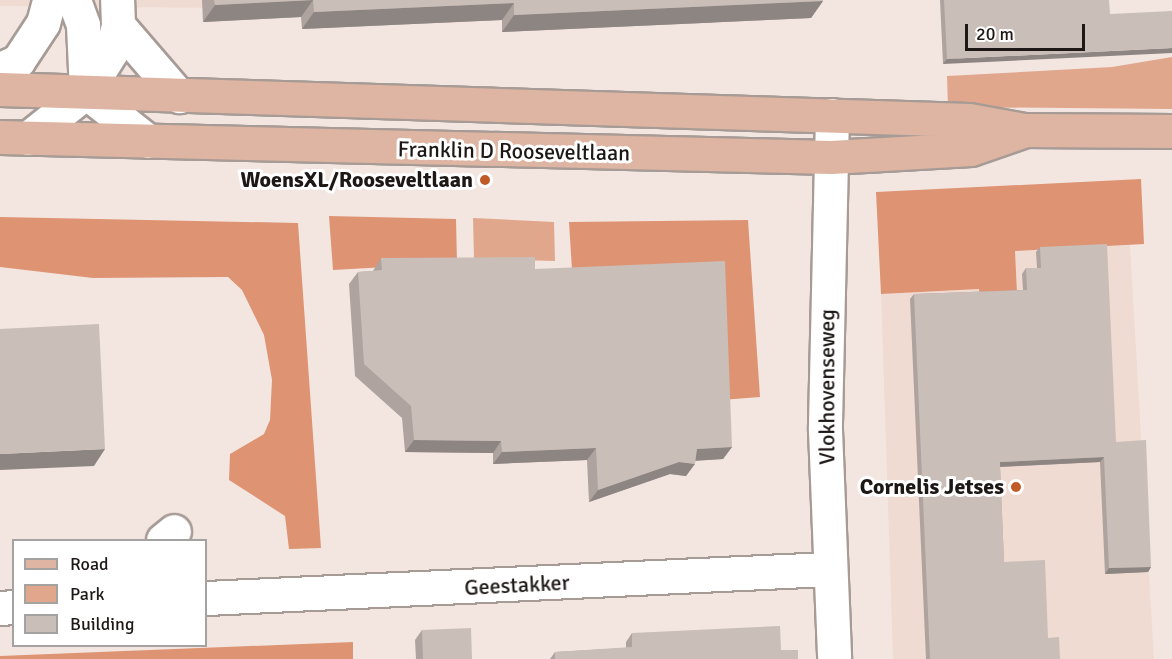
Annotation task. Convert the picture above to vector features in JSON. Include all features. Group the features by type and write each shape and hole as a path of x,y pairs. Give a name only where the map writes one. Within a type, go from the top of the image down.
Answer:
{"main road":[{"name":"Franklin D Rooseveltlaan","path":"0,89 969,120 1024,130 1172,131"},
{"name":"Franklin D Rooseveltlaan","path":"14,138 831,157 971,149 1024,130"}],"street":[{"path":"0,69 18,61 43,23 49,0"},
{"path":"74,0 83,25 86,92 148,141"},
{"path":"14,138 86,92 111,52 117,12"},
{"path":"117,12 179,96"},
{"name":"Vlokhovenseweg","path":"832,115 825,430 834,659"},
{"name":"Geestakker","path":"207,598 829,569"}],"shaded area":[{"path":"0,0 219,0 219,8 0,6"},
{"path":"1141,179 1144,244 1015,251 1018,313 981,314 979,289 881,294 876,192"},
{"path":"329,216 456,219 457,263 333,270"},
{"path":"0,217 298,223 321,548 289,549 285,516 229,480 230,454 264,434 270,420 272,380 264,335 242,290 228,277 93,278 0,267"},
{"path":"748,220 760,397 721,400 572,270 569,222"},
{"name":"Cornelis Jetses","path":"1130,245 1154,659 893,659 881,294 980,289 1018,312 1015,251"},
{"path":"353,642 353,659 0,659 0,656"}],"green space":[{"path":"1172,57 1172,109 948,107 947,76 1112,67"},
{"path":"473,218 554,222 555,261 474,259"}],"building":[{"path":"214,0 313,0 215,5"},
{"path":"313,0 823,1 514,15 514,3 314,12"},
{"path":"944,0 1109,0 1110,14 1172,11 1172,48 947,59"},
{"name":"Cornelis Jetses","path":"1107,244 1116,442 1146,440 1151,567 1109,568 1104,457 1000,462 1004,562 1045,560 1048,638 1059,637 1060,659 930,659 914,294 1027,290 1026,268 1041,268 1040,247"},
{"path":"535,257 535,269 725,261 732,447 697,449 695,464 679,462 598,490 596,448 502,452 501,441 414,440 411,406 364,364 358,272 382,270 381,258"},
{"path":"99,324 105,449 0,454 0,329"},
{"path":"780,626 781,650 798,650 798,659 555,659 555,652 632,647 632,633"},
{"path":"471,628 472,659 423,659 422,630"}],"place":[{"name":"WoensXL/Rooseveltlaan","path":"485,180"},
{"name":"Cornelis Jetses","path":"1016,487"}]}
